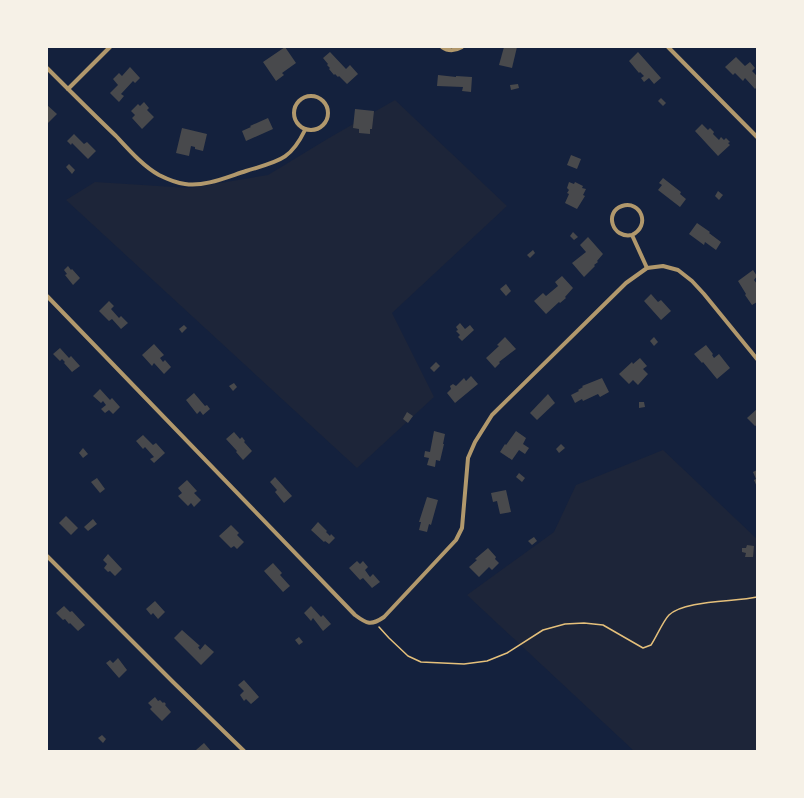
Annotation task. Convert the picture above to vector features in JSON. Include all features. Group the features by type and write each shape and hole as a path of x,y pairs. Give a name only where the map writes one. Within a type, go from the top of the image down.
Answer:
{"street":[{"path":"68,89 110,47"},
{"path":"442,47 450,51 458,50 462,47"},
{"path":"668,47 757,137"},
{"path":"47,68 149,168 159,175 173,181 186,184 212,182 277,161 290,154 305,130"},
{"path":"307,96 318,97 324,102 327,108 327,120 320,128 305,130 299,126 295,120 295,105 307,96"},
{"path":"629,205 635,207 641,214 641,226 632,234 625,235 619,233 613,225 613,215 617,209 623,206 629,205"},
{"path":"632,234 647,268"},
{"path":"47,296 355,615 367,623 376,623 384,618 456,540 462,528 468,458 475,442 492,415 626,283 647,268 663,266 678,270 685,275 704,294 757,359"},
{"path":"47,556 244,751"}],"path":[{"path":"376,623 388,638 408,656 422,662 464,664 487,661 507,653 543,630 565,624 584,623 603,625 642,648 651,645 669,615 682,608 709,602 757,597"}],"shaded area":[{"path":"395,100 507,206 392,313 434,397 357,468 66,200 95,182 190,188 268,175"},
{"path":"663,450 757,539 757,751 634,751 467,595 554,532 576,485"}],"building":[{"path":"285,47 296,63 282,73 284,75 276,81 263,62"},
{"path":"504,47 517,47 512,68 499,65"},
{"path":"330,52 346,69 350,65 358,74 347,84 339,76 334,75 323,58"},
{"path":"638,52 661,78 654,84 649,78 644,82 641,78 644,76 640,72 639,73 629,61"},
{"path":"736,57 745,66 750,62 755,68 752,71 757,76 757,87 755,89 745,78 743,81 735,73 733,75 725,67"},
{"path":"130,67 140,78 135,83 133,81 121,94 124,96 119,102 110,93 118,85 113,79 119,73 122,76"},
{"path":"438,75 472,77 471,92 462,91 463,87 437,86"},
{"path":"518,84 519,88 511,90 510,85"},
{"path":"661,98 666,103 663,106 658,101"},
{"path":"144,102 149,108 147,110 154,117 142,129 132,118 135,115 131,111 138,104 140,106"},
{"path":"47,105 57,114 47,124"},
{"path":"355,109 374,111 370,134 359,133 359,129 353,128"},
{"path":"268,118 273,129 246,141 242,131"},
{"path":"702,124 708,130 710,128 719,140 721,137 724,140 726,138 730,142 728,143 730,145 718,156 695,131"},
{"path":"182,128 207,134 203,151 195,149 195,147 191,146 189,156 176,153"},
{"path":"74,134 84,144 87,142 96,151 88,159 72,143 71,145 67,141"},
{"path":"571,155 581,159 577,169 567,165"},
{"path":"69,164 75,170 72,174 66,167"},
{"path":"663,178 681,192 680,194 686,199 680,207 658,190 662,185 659,183"},
{"path":"569,182 574,184 575,182 583,186 582,188 586,189 583,195 585,196 577,209 565,203 569,194 567,193 569,190 567,188"},
{"path":"718,191 723,195 719,200 715,196"},
{"path":"697,223 721,242 716,250 705,242 704,245 689,234"},
{"path":"573,232 578,237 574,240 570,236"},
{"path":"588,237 603,254 594,265 595,266 584,277 572,263 586,252 580,245"},
{"path":"533,250 535,253 530,258 527,255"},
{"path":"68,266 80,278 73,285 65,275 67,274 64,270"},
{"path":"753,270 757,276 754,280 757,284 757,302 752,305 738,281"},
{"path":"562,276 573,288 565,297 566,298 560,303 559,302 546,314 534,301 543,293 546,296 558,286 555,282"},
{"path":"506,284 511,291 506,296 500,289"},
{"path":"651,294 658,302 661,300 671,311 661,320 644,301"},
{"path":"109,301 114,306 111,309 119,318 121,316 128,323 121,329 112,319 109,321 99,311"},
{"path":"460,323 465,329 470,325 474,330 462,341 458,337 460,335 456,331 458,330 456,327"},
{"path":"184,325 187,328 182,333 179,329"},
{"path":"505,337 516,349 499,362 500,363 495,368 486,358 499,346 497,345"},
{"path":"654,337 658,342 654,346 650,341"},
{"path":"154,344 164,355 160,358 163,362 165,360 171,367 164,374 154,363 152,366 142,355"},
{"path":"706,345 713,354 712,355 714,358 719,354 730,368 717,379 703,362 702,363 694,354"},
{"path":"60,348 69,358 71,356 80,366 72,372 62,359 60,361 53,354"},
{"path":"640,358 647,366 643,369 648,374 638,385 633,380 629,384 619,374 632,362 633,364"},
{"path":"436,362 440,366 434,372 430,368"},
{"path":"471,376 478,384 455,403 447,393 451,389 450,386 453,384 456,386 464,378 466,381"},
{"path":"602,378 609,392 600,397 598,394 575,403 571,395 579,391 578,390 583,387 582,386"},
{"path":"234,383 237,387 233,391 229,386"},
{"path":"100,389 110,400 112,398 120,407 113,414 109,410 105,413 101,409 106,405 103,401 101,403 93,396"},
{"path":"194,393 205,406 207,405 210,409 203,415 200,411 197,414 186,400"},
{"path":"548,394 555,403 537,420 530,413"},
{"path":"639,402 644,402 645,407 639,408"},
{"path":"757,409 757,425 755,426 747,418"},
{"path":"407,412 413,416 408,423 403,419"},
{"path":"434,431 445,434 440,461 436,460 435,467 427,465 429,458 424,457 425,451 430,452"},
{"path":"516,431 526,438 523,444 529,448 525,454 519,450 512,460 500,452"},
{"path":"234,432 240,439 242,437 245,441 244,442 252,451 243,460 226,439"},
{"path":"143,435 153,445 156,443 165,453 154,463 150,459 154,457 145,447 143,449 136,441"},
{"path":"561,444 565,448 559,453 556,449"},
{"path":"83,448 88,454 83,458 79,453"},
{"path":"757,470 757,487 753,472"},
{"path":"519,473 525,478 522,482 516,477"},
{"path":"275,477 292,496 284,503 275,492 277,490 270,482"},
{"path":"97,478 105,489 100,493 91,482"},
{"path":"187,480 197,491 194,493 201,500 194,507 191,503 188,506 178,496 182,493 178,488"},
{"path":"506,490 511,512 500,514 497,501 493,502 491,493"},
{"path":"427,497 438,500 431,525 429,524 427,532 419,530 421,522 419,522"},
{"path":"66,516 78,528 71,535 59,523"},
{"path":"93,519 97,524 88,531 84,527"},
{"path":"318,522 330,536 331,534 335,538 329,544 325,541 324,542 311,530"},
{"path":"231,525 239,533 237,535 244,542 237,549 234,546 231,548 219,536"},
{"path":"534,537 537,541 532,545 528,541"},
{"path":"747,545 754,546 753,557 745,557 746,553 742,552 742,548 746,548"},
{"path":"488,548 499,563 492,570 489,567 479,577 469,567 477,560 475,559"},
{"path":"108,554 122,569 115,576 104,568 107,564 103,560"},
{"path":"357,561 360,564 363,561 368,567 365,570 370,577 373,574 380,582 372,588 363,578 360,580 349,568"},
{"path":"273,563 282,573 280,575 290,586 283,592 264,571"},
{"path":"155,601 165,612 158,619 153,613 151,615 146,609"},
{"path":"64,606 70,612 72,611 85,625 78,631 56,613"},
{"path":"311,606 321,617 323,615 331,624 323,631 313,618 311,621 304,613"},
{"path":"182,630 200,646 198,647 200,650 205,644 214,652 201,665 174,638"},
{"path":"299,637 303,642 299,645 295,640"},
{"path":"118,658 127,670 119,678 106,663 110,660 113,663"},
{"path":"244,680 259,697 251,704 246,699 244,701 240,695 244,691 238,685"},
{"path":"155,697 158,701 160,700 163,703 164,702 171,712 162,721 150,709 152,707 148,703"},
{"path":"102,735 106,739 103,743 98,738"},
{"path":"204,743 211,751 196,750"}]}
